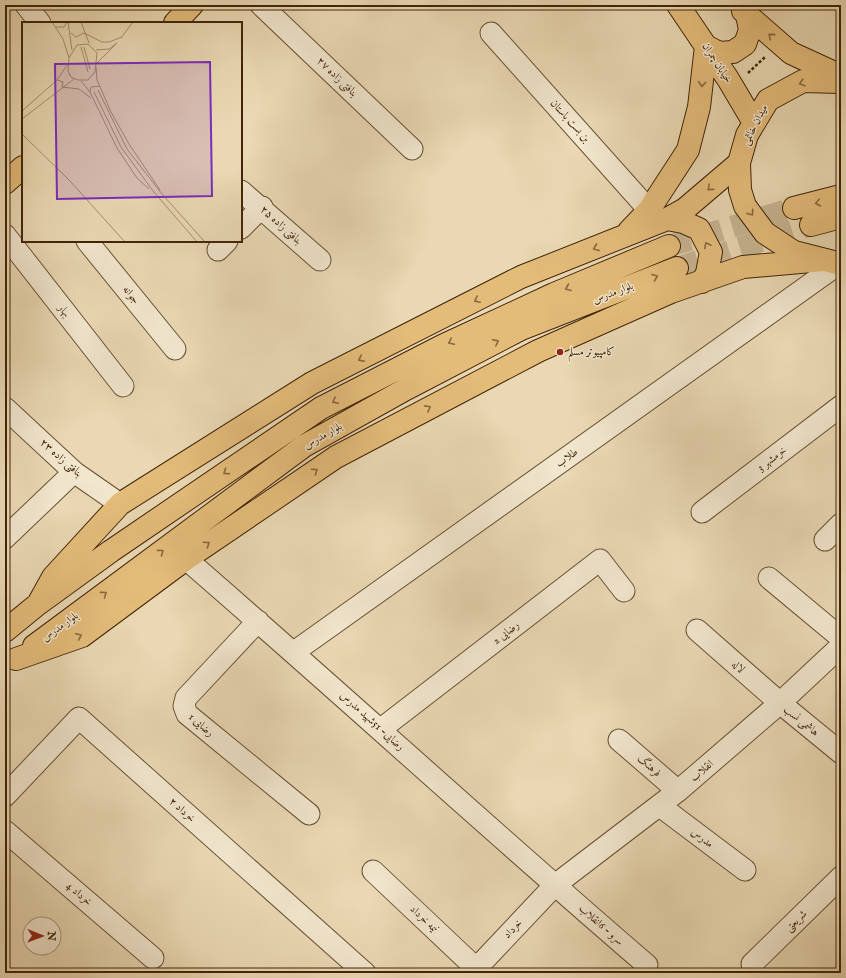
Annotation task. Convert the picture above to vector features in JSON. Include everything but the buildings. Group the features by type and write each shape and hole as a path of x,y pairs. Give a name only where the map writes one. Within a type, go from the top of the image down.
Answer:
{"main road":[{"path":"176,22 192,5"},
{"name":"خیابان چمران","path":"678,5 728,79 754,123"},
{"path":"658,214 668,183 688,150 699,107 706,46 719,53 733,52 745,44 750,30 743,10"},
{"path":"743,10 790,53 841,76"},
{"name":"میدان خاتمی","path":"835,262 794,252 765,233 746,206 740,190 740,163 743,146 754,123 768,100 803,81 841,82"},
{"path":"38,604 53,577 120,504 312,383 521,278 623,237 658,214 685,209 740,163"},
{"path":"5,183 22,168"},
{"path":"794,208 841,196"},
{"path":"658,214 684,222 699,229 711,252 707,273 702,282"},
{"path":"811,225 841,217"},
{"name":"بلوار مدرس","path":"10,621 38,604 117,546 322,408 442,346 547,297 669,246"},
{"path":"11,664 82,636 186,559 336,457 538,351 670,292 744,268 835,262"},
{"name":"بلوار مدرس","path":"11,664 304,446 406,389 521,329 677,268"}],"street":[{"path":"26,5 39,22"},
{"name":"بنافتی زاده ۲۷","path":"261,5 412,149"},
{"name":"بن بست باستان","path":"491,33 658,214"},
{"name":"بنافتی زاده ۲۵","path":"242,192 262,207 320,260"},
{"path":"242,227 262,207"},
{"name":"بهار","path":"5,235 123,386"},
{"name":"جوانه","path":"88,242 175,349"},
{"name":"طلاب","path":"294,652 835,262"},
{"name":"خرمشهر 3","path":"702,512 841,406"},
{"name":"بنافتی زاده ۲۳","path":"5,408 74,472 120,504"},
{"path":"5,538 74,472"},
{"path":"825,540 841,524"},
{"name":"رضایی- 51شهید مدرس","path":"186,559 381,729 555,886"},
{"name":"رضایی 2","path":"381,729 600,560 624,591"},
{"path":"769,578 841,638"},
{"name":"رضایی 1","path":"258,621 186,698 184,706 187,714 309,814"},
{"name":"لاله","path":"697,630 780,703"},
{"name":"انقلاب","path":"555,886 678,791 780,703 841,646"},
{"name":"هاشمی نسب","path":"780,703 841,753"},
{"name":"خرداد ۲","path":"5,796 79,718 365,973"},
{"name":"فرهنگ","path":"619,740 678,791"},
{"name":"مدرس","path":"660,806 745,870"},
{"name":"خرداد 4","path":"5,831 153,958"},
{"name":"نیمه خرداد","path":"373,870 476,971"},
{"name":"شریعتی","path":"752,964 841,877"},
{"name":"سرو - 6انقلاب","path":"555,886 647,965"},
{"name":"خرداد","path":"476,971 555,886"}],"tunnel":[{"path":"669,246 794,208"},
{"path":"677,268 811,225"}],"place":[{"name":"کامپیوتر مسلم","path":"560,352"}]}
